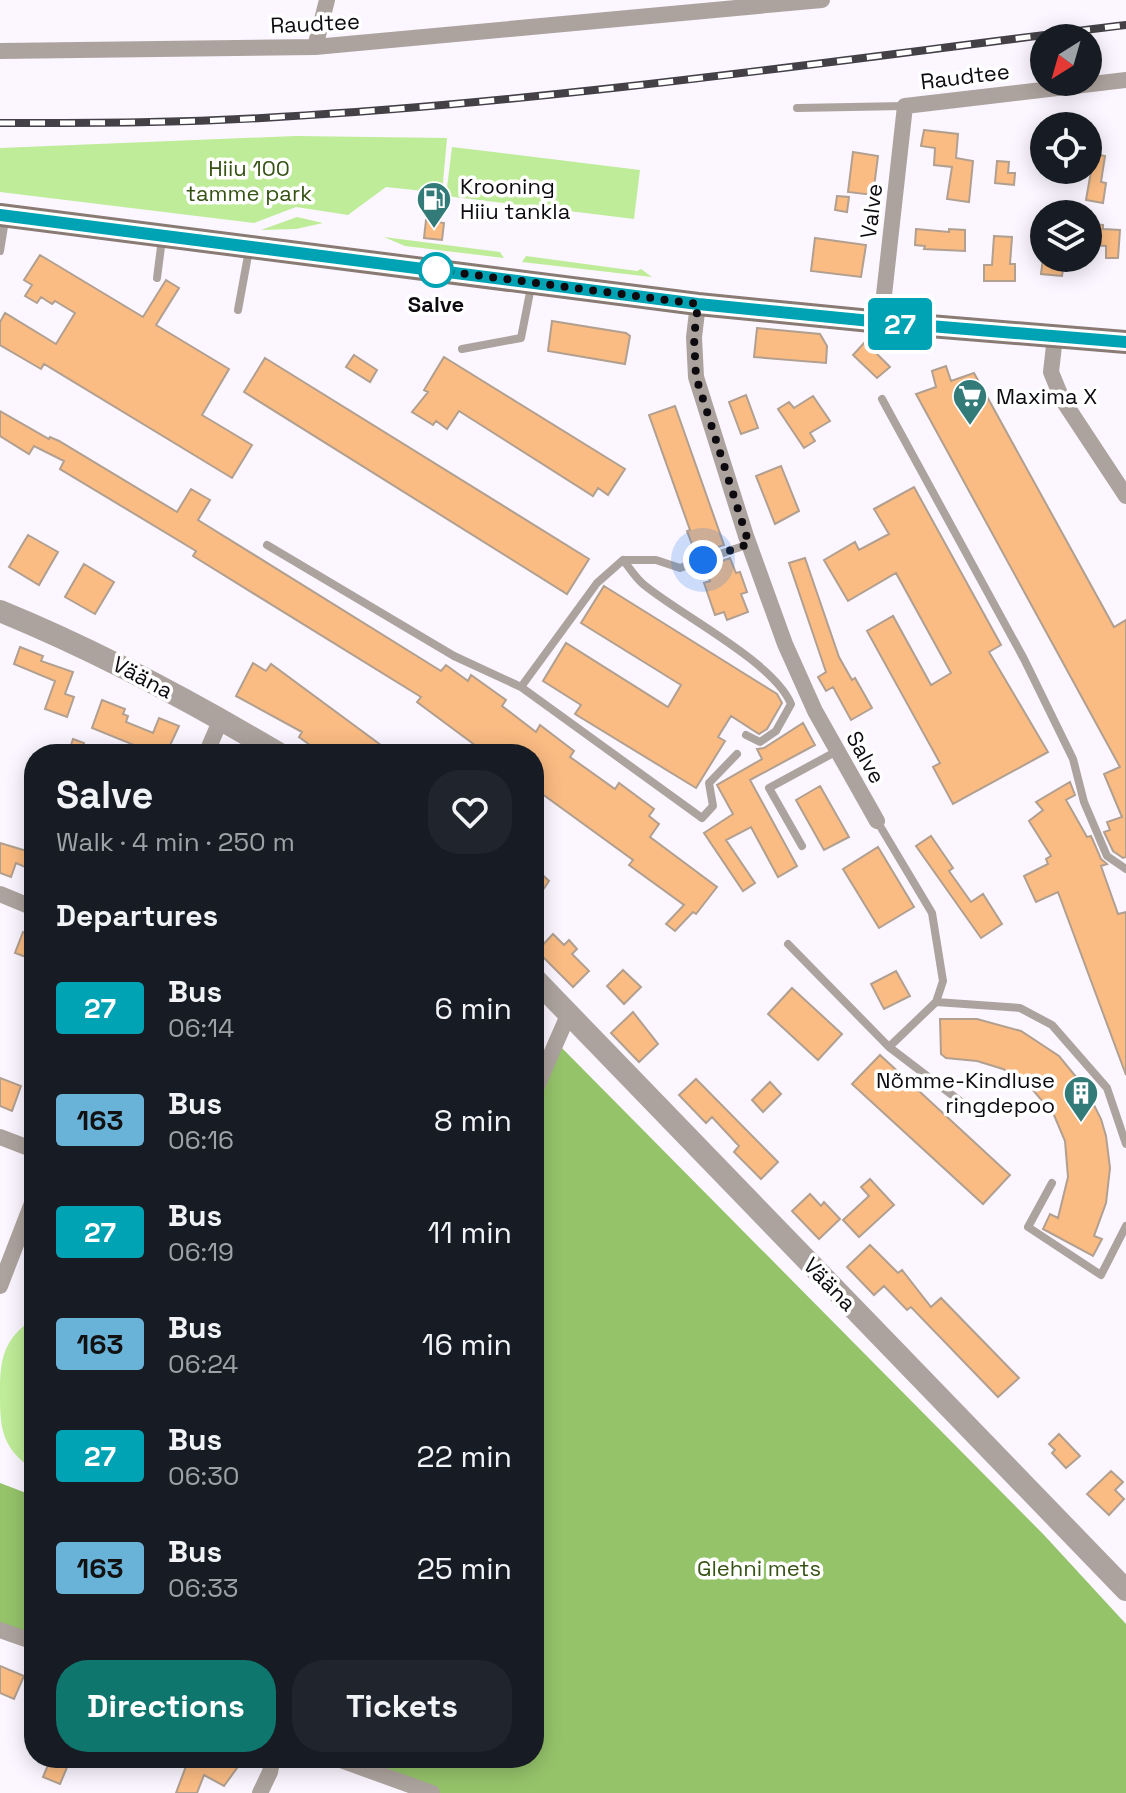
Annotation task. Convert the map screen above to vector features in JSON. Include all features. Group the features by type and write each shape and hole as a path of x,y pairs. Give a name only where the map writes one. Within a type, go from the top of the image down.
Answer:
{"main road":[{"path":"3,215 698,304 1126,342"}],"street":[{"path":"315,47 327,0"},
{"name":"Raudtee","path":"0,51 315,47 822,0"},
{"name":"Raudtee","path":"905,106 1126,80"},
{"name":"Valve","path":"881,322 905,106"},
{"name":"Salve","path":"698,304 694,337 696,377 749,544 785,644 815,711 877,821"},
{"path":"1055,337 1051,372 1062,399 1126,496"},
{"name":"Vääna","path":"0,611 95,652 263,744"},
{"path":"210,744 221,719"},
{"path":"0,894 24,904"},
{"name":"Vääna","path":"544,988 1126,1590"},
{"path":"544,1070 569,1013"},
{"path":"0,1137 24,1146"},
{"path":"0,1286 24,1224"},
{"path":"0,1630 24,1638"},
{"path":"260,1793 269,1768"},
{"path":"363,1768 432,1793"}],"lane":[{"path":"797,108 905,106"},
{"path":"0,251 3,215"},
{"path":"157,278 162,234"},
{"path":"238,310 250,246"},
{"path":"462,349 521,338 531,282"},
{"path":"882,399 1024,659 1073,759 1084,802 1107,856 1126,869"},
{"path":"521,687 597,583 623,560 656,560 680,568 749,544"},
{"path":"267,545 454,656 521,687 702,818 713,806 709,783 737,754"},
{"path":"623,560 641,582 746,656 786,691 791,704 776,731 760,742 746,735"},
{"path":"802,846 769,788 837,751"},
{"path":"877,821 932,913 943,981 936,1002 889,1047"},
{"path":"788,944 889,1047 977,1114"},
{"path":"936,1002 1020,1008 1052,1025 1107,1088 1126,1144"},
{"path":"1052,1183 1028,1227 1101,1275 1126,1226"}],"green space":[{"name":"Hiiu 100 tamme park","path":"296,136 447,138 442,193 386,187 348,215 296,207 254,223 0,192 0,148"},
{"path":"452,147 640,170 634,219 446,196"},
{"path":"297,217 323,223 296,229 261,230"},
{"path":"384,237 500,252 504,258 405,246"},
{"path":"526,256 637,271 641,269 652,277 522,262"},
{"name":"Glehni mets","path":"556,1042 1044,1535 1126,1624 1126,1793 432,1793 363,1768 544,1768 544,1070"},
{"path":"24,1326 24,1463 9,1446 1,1418 1,1370 5,1351"},
{"path":"0,1483 24,1492 24,1638 0,1630"}],"building":[{"path":"924,130 958,134 956,158 973,161 969,202 947,199 952,167 934,165 935,148 921,146"},
{"path":"853,152 878,156 873,195 848,192"},
{"path":"997,161 1009,162 1008,173 1015,173 1014,185 995,183"},
{"path":"1106,183 1103,203 1102,200 1086,200 1089,184"},
{"path":"837,196 849,197 847,212 835,210"},
{"name":"Krooning Hiiu tankla","path":"426,220 444,223 442,240 424,238"},
{"path":"1102,225 1103,229 1120,230 1118,258 1106,258 1106,246 1102,246"},
{"path":"916,229 965,230 965,251 924,249 925,246 915,245"},
{"path":"994,236 1012,237 1010,264 1015,264 1015,281 984,281 984,265 992,265"},
{"path":"815,238 866,245 861,277 811,271"},
{"path":"40,255 143,317 166,280 179,288 156,325 229,369 202,415 252,445 232,478 44,364 41,369 0,345 0,322 5,313 56,344 75,313 55,301 52,304 41,297 37,303 25,296 32,285 24,280"},
{"path":"1041,272 1063,272 1062,276"},
{"path":"552,321 626,333 630,336 625,364 548,351"},
{"path":"757,328 820,334 827,346 826,363 754,357"},
{"path":"865,342 890,367 877,378 853,355"},
{"path":"354,355 377,370 370,382 346,367"},
{"path":"444,357 625,469 608,495 598,488 593,496 459,411 447,429 436,421 433,425 412,412 428,392 424,390"},
{"path":"265,358 589,559 567,594 244,392"},
{"path":"946,366 951,381 974,373 1114,627 1126,620 1126,857 1113,851 1104,832 1110,830 1107,822 1122,817 1104,774 1120,767 916,394 936,387 932,371"},
{"path":"746,395 758,428 741,434 729,402"},
{"path":"813,396 830,421 810,433 815,441 804,448 778,409 789,402 794,408"},
{"path":"675,406 724,545 696,555 649,415"},
{"path":"0,411 49,439 59,441 177,512 191,489 210,500 198,520 441,671 446,665 468,681 471,675 506,700 502,706 536,732 540,725 574,751 570,757 615,789 619,783 654,809 649,816 659,824 650,837 717,887 696,914 693,912 675,931 666,924 684,905 629,865 633,860 544,795 544,744 474,744 417,702 421,697 193,556 196,551 60,469 64,461 34,446 29,454 0,436"},
{"path":"781,466 799,511 775,524 756,476"},
{"path":"914,487 1001,645 989,652 1048,752 953,804 933,767 940,763 867,631 893,616 931,685 951,673 896,573 848,601 824,560 855,542 859,550 889,534 874,509"},
{"path":"28,535 58,552 39,585 9,567"},
{"path":"730,558 736,573 740,572 747,592 741,594 748,612 727,620 724,612 715,615 704,583 710,581 705,567"},
{"path":"805,558 839,657 872,708 851,720 833,687 826,691 818,677 826,672 789,563"},
{"path":"84,564 114,582 95,614 65,597"},
{"path":"604,586 777,694 782,703 767,729 759,734 731,716 718,737 725,741 696,788 575,714 581,705 543,681 566,643 668,707 681,685 581,623"},
{"path":"20,647 43,656 41,661 73,672 65,694 74,697 67,717 45,709 55,681 14,664"},
{"path":"253,663 266,671 271,664 379,744 308,744 299,737 302,732 236,696"},
{"path":"102,700 125,709 123,714 128,716 126,722 153,733 159,718 179,726 171,744 132,744 92,728"},
{"path":"803,723 815,745 750,780 797,866 778,877 751,827 726,840 755,883 743,891 704,833 733,814 717,785 762,759 757,749 764,748"},
{"path":"1070,782 1075,795 1066,800 1107,864 1101,866 1118,914 1126,912 1126,1075 1058,892 1036,902 1024,876 1048,864 1046,859 1051,856 1029,821 1043,810 1036,802"},
{"path":"820,786 849,837 824,850 796,800"},
{"path":"931,836 953,868 949,871 971,902 983,894 1002,924 981,938 916,846"},
{"path":"0,843 24,850 24,867 16,863 11,877 0,873"},
{"path":"878,847 914,907 879,928 843,869"},
{"path":"23,932 24,932 24,956 15,953"},
{"path":"553,934 564,945 569,940 577,949 572,954 589,971 573,987 544,958 544,944"},
{"path":"623,970 641,987 624,1004 607,986"},
{"path":"896,971 910,996 884,1009 871,984"},
{"path":"792,988 842,1034 818,1060 768,1014"},
{"path":"633,1012 658,1044 639,1062 611,1033"},
{"name":"Nõmme-Kindluse ringdepoo","path":"940,1019 977,1019 1021,1031 1059,1056 1086,1089 1101,1119 1110,1168 1106,1203 1094,1236 1102,1239 1093,1256 1043,1229 1050,1214 1058,1218 1068,1177 1065,1141 1054,1115 1028,1084 1003,1069 977,1061 946,1058 941,1054"},
{"path":"880,1055 1010,1175 983,1204 852,1084"},
{"path":"0,1078 21,1086 12,1111 0,1106"},
{"path":"696,1079 778,1162 761,1179 734,1152 739,1146 712,1117 706,1123 679,1095"},
{"path":"770,1082 781,1094 763,1112 752,1100"},
{"path":"870,1179 894,1205 859,1237 843,1220 869,1196 861,1187"},
{"path":"810,1194 821,1206 824,1202 840,1219 819,1239 792,1211"},
{"path":"870,1245 898,1273 902,1270 931,1307 941,1298 1019,1378 998,1397 911,1307 907,1310 884,1286 874,1295 847,1267"},
{"path":"1059,1434 1080,1456 1066,1468 1052,1453 1055,1450 1049,1444"},
{"path":"1111,1471 1123,1482 1115,1490 1124,1499 1109,1515 1087,1494"},
{"path":"0,1666 24,1676 14,1699 0,1693"},
{"path":"47,1768 67,1768 60,1784 43,1777"},
{"path":"185,1768 237,1768 224,1786 204,1775 197,1793 176,1793"}],"railway":[{"path":"0,123 243,119 491,101 1126,25"}],"bus line":[{"name":"27","path":"0,215 698,304 1126,342"}],"place":[{"name":"Krooning Hiiu tankla","path":"434,230"},
{"name":"Salve","path":"436,270"},
{"name":"Maxima X","path":"970,427"},
{"name":"Nõmme-Kindluse ringdepoo","path":"1081,1124"}],"route":[{"path":"436,270 698,304 694,337 696,377 749,544 703,560"}]}
